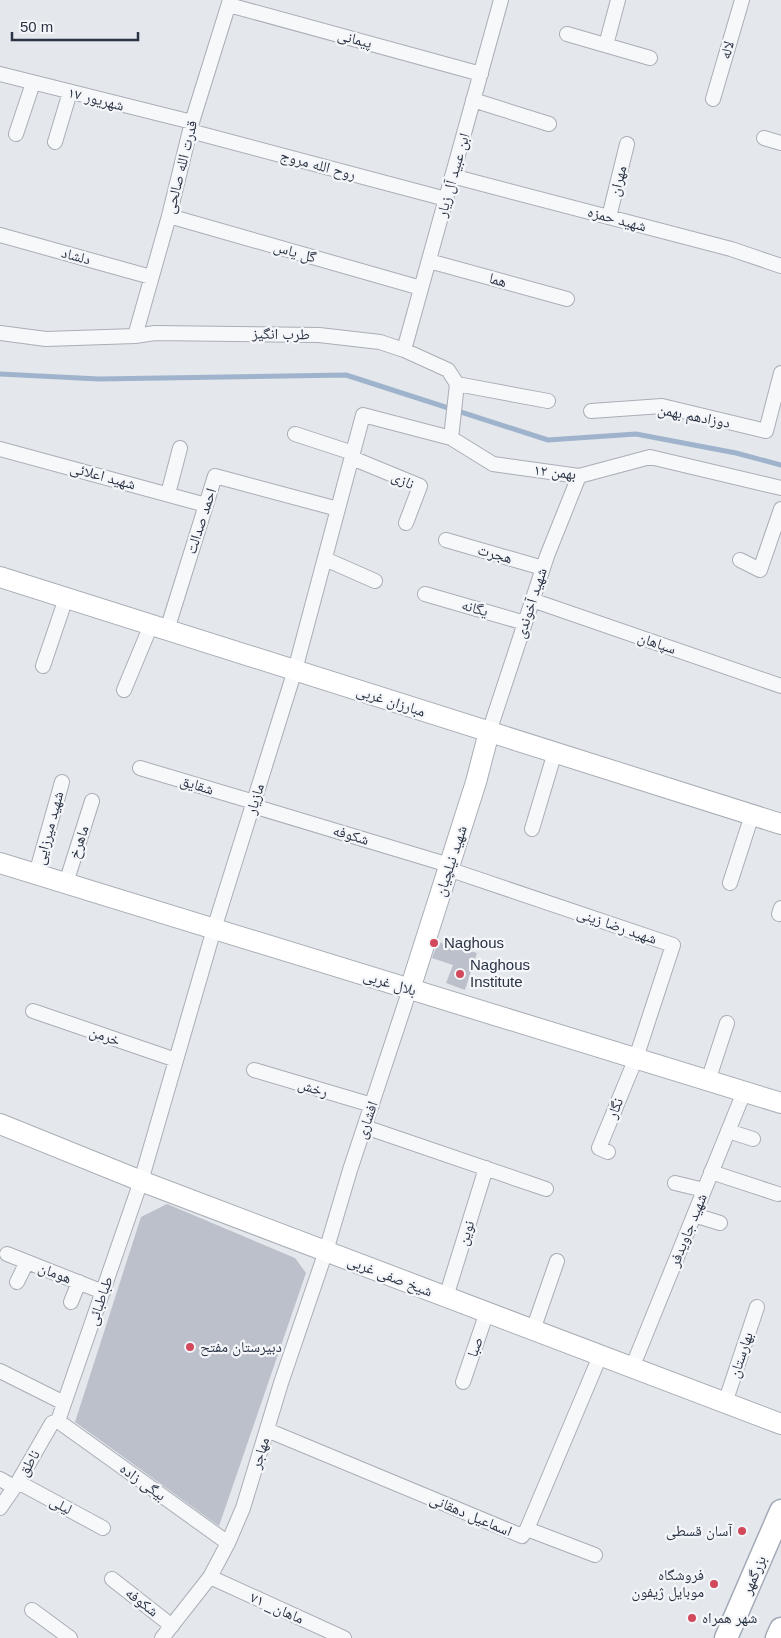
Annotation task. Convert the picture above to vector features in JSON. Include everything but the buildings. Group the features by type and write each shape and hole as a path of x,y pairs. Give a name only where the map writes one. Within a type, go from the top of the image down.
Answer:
{"main road":[{"name":"بزرگمهر","path":"726,1638 781,1511"},
{"path":"777,1638 781,1629"}],"street":[{"name":"ابن عبید آل زیار","path":"404,350 501,0"},
{"path":"606,45 618,0"},
{"name":"لاله","path":"713,99 742,0"},
{"name":"پیمانی","path":"229,2 480,74"},
{"name":"قدرت الله صالحی","path":"135,336 169,216 191,126 229,2"},
{"path":"567,34 650,58"},
{"name":"۱۷ شهریور","path":"0,74 191,126"},
{"path":"16,134 32,83"},
{"path":"55,142 70,92"},
{"path":"473,100 549,124"},
{"name":"روح الله مروج","path":"191,126 446,199"},
{"path":"764,138 781,142"},
{"name":"مهران","path":"609,217 627,144"},
{"name":"شهید حمزه","path":"452,176 731,249 781,266"},
{"name":"گل یاس","path":"169,216 421,288"},
{"name":"دلشاد","path":"0,235 151,276"},
{"name":"هما","path":"429,261 568,299"},
{"name":"طرب انگیز","path":"0,333 46,339 135,336 155,333 319,335 380,342 404,350 448,370 457,384"},
{"name":"دوزادهم بهمن","path":"591,411 662,406 766,431 781,373"},
{"path":"452,438 457,384 548,401"},
{"name":"۱۲ بهمن","path":"363,415 452,438 493,464 579,476 650,457 781,488"},
{"name":"مازیار","path":"141,1181 214,929 295,670 363,415"},
{"path":"295,434 353,455"},
{"name":"شهید اعلائی","path":"0,448 206,505"},
{"path":"168,494 181,448"},
{"name":"نازی","path":"353,455 420,486 406,523"},
{"name":"احمد صدالت","path":"124,690 159,628 206,505 215,476 338,509"},
{"name":"شهید آخوندی","path":"489,732 543,568 579,476"},
{"path":"740,560 760,570 781,509"},
{"name":"هجرت","path":"446,540 543,568"},
{"path":"325,559 375,581"},
{"name":"مبارزان غربی","path":"1,580 66,598 781,824"},
{"name":"یگانه","path":"425,594 525,623"},
{"path":"43,666 66,598"},
{"name":"سپاهان","path":"532,600 781,686"},
{"name":"شهید نیلچیان","path":"410,989 476,782 489,732"},
{"path":"532,829 555,752"},
{"name":"شقایق","path":"140,768 253,804"},
{"name":"شهید میرزایی","path":"36,874 62,782"},
{"name":"ماهرخ","path":"66,883 92,802"},
{"name":"شکوفه","path":"253,804 448,867"},
{"path":"730,883 752,815"},
{"name":"بلال غربی","path":"0,863 781,1103"},
{"name":"شهید رضا زینی","path":"448,867 673,944 636,1058"},
{"name":"افشاری","path":"326,1251 350,1170 410,989"},
{"name":"خرمن","path":"33,1011 176,1060"},
{"path":"708,1080 727,1024"},
{"name":"نگار","path":"608,1152 599,1148 636,1058"},
{"name":"رخش","path":"254,1070 372,1105"},
{"name":"شهید جاویدفر","path":"632,1368 744,1092"},
{"path":"365,1127 546,1189"},
{"name":"شیخ صفی غربی","path":"1,1129 781,1424"},
{"path":"728,1131 753,1139"},
{"name":"نوین","path":"446,1297 486,1168"},
{"path":"711,1172 778,1194"},
{"name":"طباطبائی","path":"58,1421 141,1181"},
{"path":"674,1183 704,1190"},
{"path":"694,1215 720,1224"},
{"name":"مهاجر","path":"162,1638 210,1578 243,1508 281,1383 326,1251"},
{"name":"هومان","path":"7,1254 103,1292"},
{"path":"17,1282 28,1262"},
{"path":"533,1330 557,1262"},
{"path":"71,1302 79,1282"},
{"name":"بهارستان","path":"724,1403 756,1307"},
{"name":"صبا","path":"463,1382 487,1312"},
{"name":"اسماعیل دهقانی","path":"267,1430 522,1536 527,1529 600,1356"},
{"path":"0,1371 64,1402"},
{"name":"ناطق","path":"0,1508 52,1423 58,1421"},
{"name":"بیگی زاده","path":"58,1421 228,1543"},
{"name":"لیلی","path":"0,1479 16,1484 103,1528"},
{"path":"527,1529 594,1555"},
{"name":"۷۱ _ماهان","path":"210,1578 344,1638"},
{"name":"شکوفه","path":"112,1579 172,1626"},
{"path":"32,1610 70,1638"}],"waterway":[{"path":"0,374 99,379 346,375 548,440 636,434 736,453 781,465"}],"place":[{"name":"Naghous","path":"434,943"},
{"name":"Naghous Institute","path":"460,974"},
{"name":"دبیرستان مفتح","path":"190,1347"},
{"name":"آسان قسطی","path":"742,1531"},
{"name":"فروشگاه موبایل ژیفون","path":"714,1584"},
{"name":"شهر همراه","path":"692,1618"}]}
